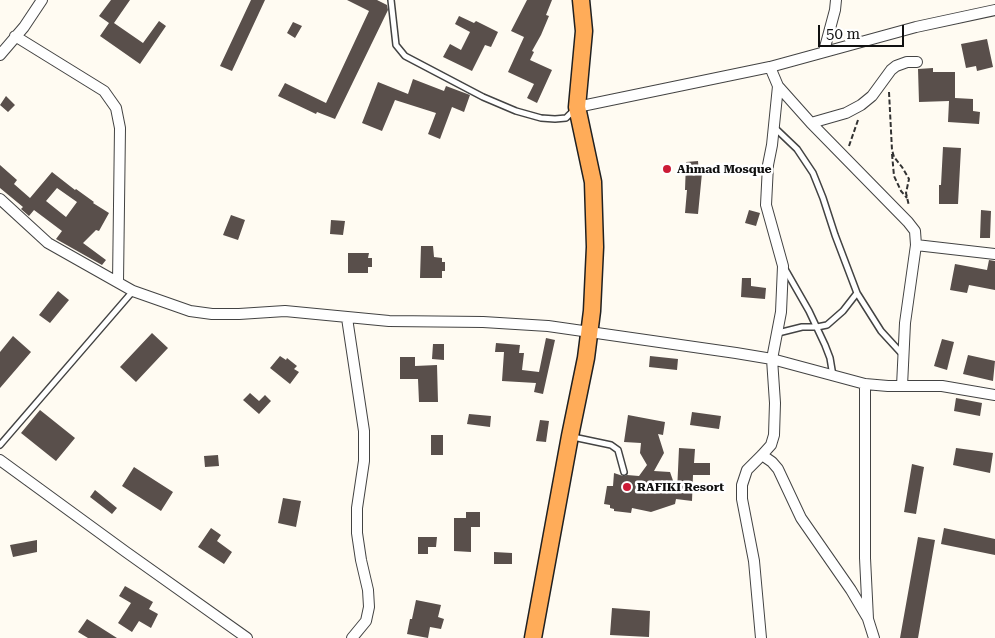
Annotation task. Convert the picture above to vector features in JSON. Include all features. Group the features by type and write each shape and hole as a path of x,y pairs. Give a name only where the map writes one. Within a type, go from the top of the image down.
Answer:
{"highway":[{"path":"533,638 590,332 594,276 593,182 577,107 584,31 581,0"}],"street":[{"path":"0,55 24,27 42,0"},
{"path":"824,51 836,0"},
{"path":"577,107 770,67 916,27 995,10"},
{"path":"0,38 13,39 104,91 116,108 120,128 118,282"},
{"path":"812,123 846,113 861,105 872,96 896,66 907,62 916,62"},
{"path":"770,67 778,86 908,222 914,231 916,245 909,290 902,386"},
{"path":"761,638 754,561 742,499 742,485 747,470 771,445 774,435 772,359 782,301 783,266 766,205 767,172 772,145 778,86"},
{"path":"0,199 48,244 134,291 190,311 212,314 239,314 285,310 389,321 492,322 548,326 736,352 772,359 865,384 942,386 995,395"},
{"path":"916,245 995,254"},
{"path":"347,318 364,431 364,462 357,508 357,533 368,590 369,607 366,621 352,638"},
{"path":"865,384 865,558 868,619"},
{"path":"762,456 772,462 778,470 801,518 851,590 868,619 874,638"},
{"path":"0,460 247,638"}],"lane":[{"path":"391,0 396,45 405,56 483,97 528,115 555,120 566,118 577,107"},
{"path":"773,126 797,150 812,173 823,198 837,242 857,293 881,331 903,355"},
{"path":"783,266 816,327 830,358 833,376"},
{"path":"0,445 134,291"},
{"path":"778,333 802,327 827,325 832,322 857,293"},
{"path":"570,436 611,445 618,450 624,472"}],"path":[{"path":"886,77 889,92 894,176 910,209"},
{"path":"844,156 858,122 861,105"},
{"path":"892,150 894,157 909,179 906,198"}],"building":[{"path":"111,0 130,0 114,23 143,43 159,21 166,26 140,64 100,36 109,23 99,16"},
{"path":"251,0 265,0 232,71 220,66"},
{"path":"347,0 377,0 387,5 388,10 335,119 317,112 316,114 278,96 285,83 326,103 369,11"},
{"path":"527,0 552,0 546,15 549,16 532,51 534,52 530,60 552,70 537,103 527,98 534,84 508,72 524,37 511,31"},
{"path":"459,16 474,23 476,21 498,32 491,47 485,45 472,71 443,57 450,44 461,50 470,32 455,24"},
{"path":"293,22 302,26 295,38 287,33"},
{"path":"987,39 993,67 977,71 976,66 966,68 961,44"},
{"path":"933,68 933,72 955,72 955,98 973,99 973,111 980,112 979,124 948,122 949,101 919,102 918,69"},
{"path":"413,79 444,91 446,86 470,95 464,112 452,107 440,139 428,134 436,113 395,100 382,131 362,123 378,82 408,94"},
{"path":"6,96 15,105 8,112 0,105"},
{"path":"943,147 961,148 958,204 939,204"},
{"path":"698,161 699,173 702,173 698,214 685,213 687,190 685,190 686,162"},
{"path":"0,165 17,180 14,184 30,198 52,172 109,213 99,231 96,230 83,243 106,260 102,265 56,239 62,231 34,210 29,216 21,209 23,207 0,188","holes":["57,188 77,202 66,217 46,201"]},
{"path":"749,210 760,213 756,226 745,223"},
{"path":"981,210 991,211 990,238 980,238"},
{"path":"231,215 245,220 238,240 223,235"},
{"path":"331,220 345,221 343,235 330,234"},
{"path":"421,246 433,246 434,257 442,258 442,262 445,262 445,271 442,271 442,278 420,278"},
{"path":"348,253 369,253 368,258 372,258 372,267 368,267 368,273 348,273"},
{"path":"989,260 995,261 995,290 969,285 967,293 950,290 955,264 987,270"},
{"path":"742,278 751,278 751,286 766,288 765,299 741,297"},
{"path":"58,291 69,300 50,323 39,315"},
{"path":"152,333 168,348 136,382 120,367"},
{"path":"13,336 31,352 0,388 0,352"},
{"path":"546,338 555,340 543,394 534,392 536,383 502,381 504,352 495,352 496,343 520,345 519,353 524,353 522,370 539,372"},
{"path":"942,339 954,342 947,370 934,366"},
{"path":"433,344 444,344 444,360 432,359"},
{"path":"968,355 995,361 993,381 963,374"},
{"path":"280,356 286,360 287,358 297,366 294,369 299,372 290,384 270,368"},
{"path":"650,356 678,359 677,370 649,367"},
{"path":"400,357 415,357 415,366 437,365 438,402 419,402 418,379 400,379"},
{"path":"250,393 259,401 265,395 271,401 259,414 243,400"},
{"path":"956,398 982,403 980,416 954,411"},
{"path":"40,410 75,438 56,461 21,433"},
{"path":"692,412 721,416 719,429 690,425"},
{"path":"469,414 491,416 490,427 467,424"},
{"path":"628,415 665,422 663,435 658,434 664,453 654,471 670,472 677,492 679,448 695,449 694,463 710,463 710,475 693,475 692,501 676,499 675,504 651,512 632,508 631,513 614,511 614,509 610,508 610,505 604,504 607,486 613,486 614,473 623,476 639,476 647,465 640,453 641,443 624,442"},
{"path":"540,420 549,421 546,442 536,441"},
{"path":"431,435 443,435 443,455 431,455"},
{"path":"956,448 993,453 990,473 953,465"},
{"path":"218,455 219,466 205,467 204,456"},
{"path":"912,464 924,467 916,514 904,512"},
{"path":"134,467 173,492 161,511 122,486"},
{"path":"95,490 117,508 112,514 90,497"},
{"path":"283,498 301,501 296,527 278,523"},
{"path":"466,512 480,512 480,527 471,527 471,552 454,551 454,518 466,518"},
{"path":"211,528 221,535 217,541 232,552 224,564 198,547"},
{"path":"944,528 995,539 995,555 941,544"},
{"path":"418,537 437,537 436,547 428,547 428,554 418,554"},
{"path":"918,537 935,540 918,638 900,638"},
{"path":"37,540 37,552 13,557 10,545"},
{"path":"494,552 512,553 512,564 494,564"},
{"path":"125,586 153,602 149,609 158,614 151,628 139,621 132,632 118,623 131,603 119,596"},
{"path":"416,600 441,605 438,617 444,619 441,629 430,627 428,638 407,634"},
{"path":"612,608 650,611 649,637 610,635"},
{"path":"87,619 117,638 88,638 78,632"}],"place":[{"name":"Ahmad Mosque","path":"667,169"},
{"name":"RAFIKI Resort","path":"627,487"}]}
